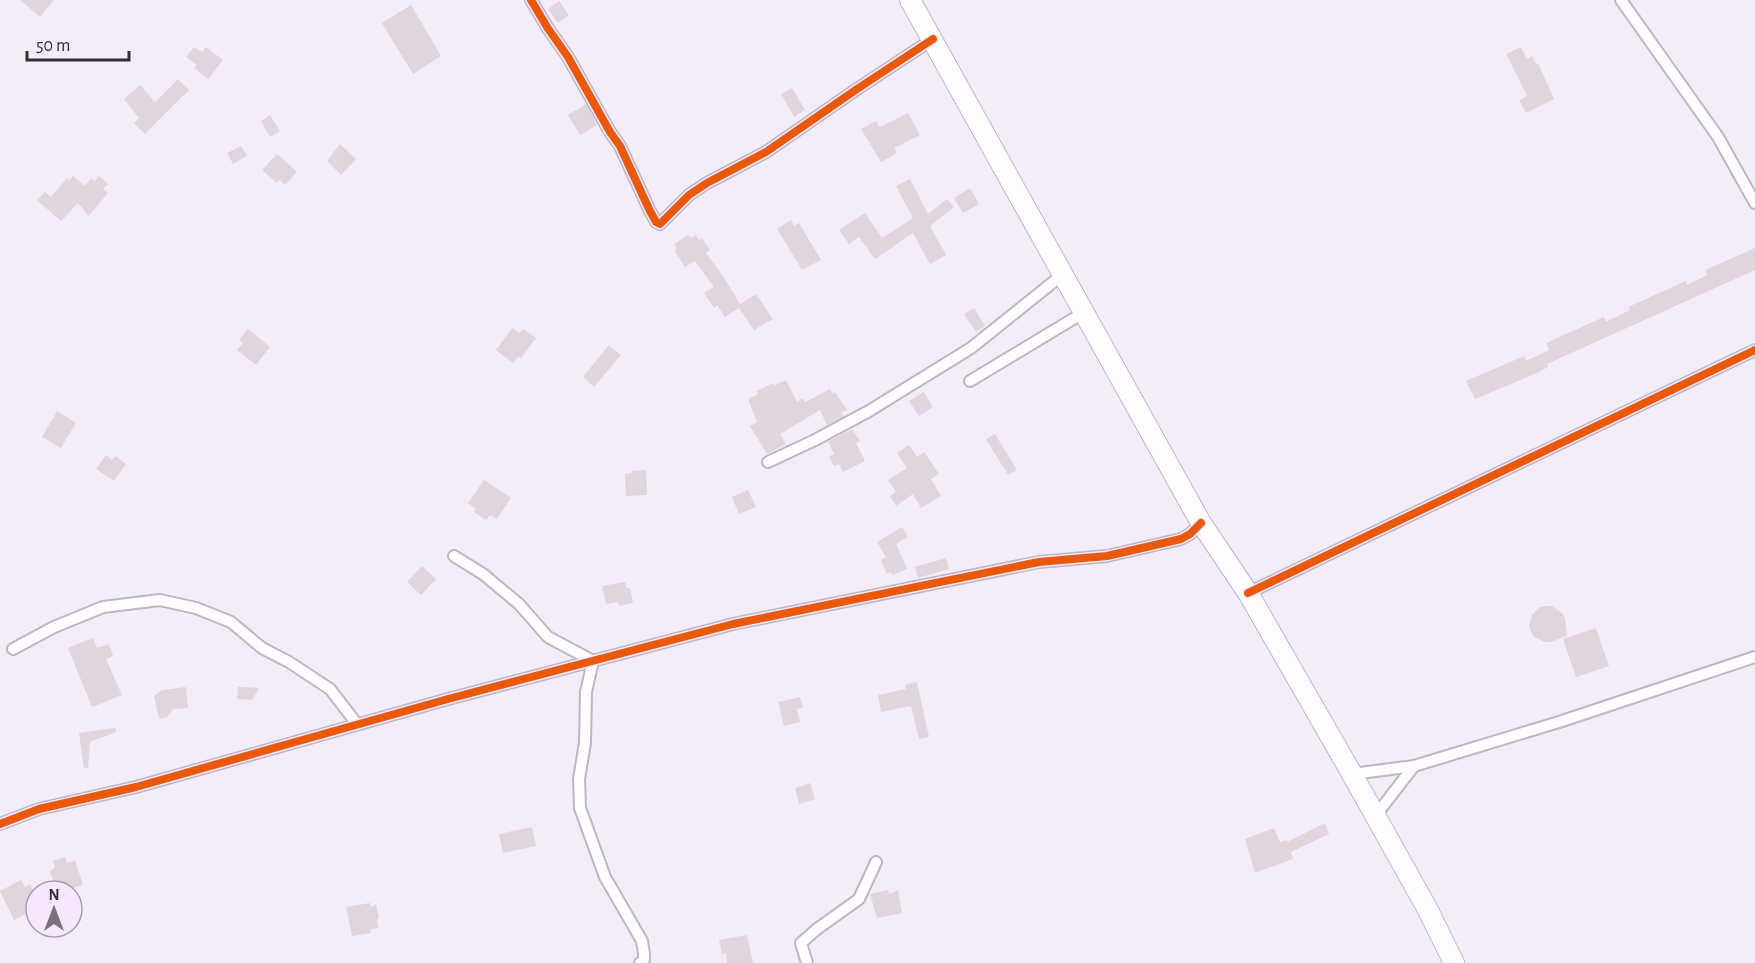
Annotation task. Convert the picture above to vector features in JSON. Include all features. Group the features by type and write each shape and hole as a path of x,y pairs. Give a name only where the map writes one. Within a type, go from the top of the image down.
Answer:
{"highway":[{"path":"910,0 1201,523 1248,593 1376,815 1454,963"}],"street":[{"path":"531,0 568,57 620,146 649,209 656,222 660,224 689,195 766,152 857,88 933,39"},
{"path":"1621,0 1718,136 1755,203"},
{"path":"768,462 869,411 971,348 1062,275"},
{"path":"970,381 1083,313"},
{"path":"1248,593 1755,350"},
{"path":"0,824 39,809 136,787 357,724 734,624 1039,562 1107,556 1181,538 1190,534 1201,523"},
{"path":"454,556 483,574 519,604 548,637 593,661"},
{"path":"13,649 54,627 103,607 160,600 196,608 231,622 262,648 289,662 330,689 357,724"},
{"path":"1352,774 1414,766 1559,722 1755,657"},
{"path":"593,661 586,692 585,743 579,779 580,808 605,877 642,941 644,960 640,963"},
{"path":"1376,815 1414,766"},
{"path":"807,963 801,943 817,928 859,899 876,862"}],"building":[{"path":"20,0 54,0 40,17"},
{"path":"559,1 569,15 558,23 548,9"},
{"path":"411,5 441,56 413,74 382,23"},
{"path":"194,47 202,52 206,47 223,60 208,79 194,68 197,65 186,57"},
{"path":"1521,47 1527,59 1532,56 1536,64 1538,63 1554,99 1526,113 1519,100 1527,96 1506,54"},
{"path":"178,79 189,90 145,134 134,123 139,118 124,99 140,85 155,102"},
{"path":"792,88 805,110 794,117 781,94"},
{"path":"586,104 597,125 580,135 568,115"},
{"path":"908,113 920,135 894,148 897,153 881,162 861,129 876,121 880,127"},
{"path":"270,115 280,131 270,137 261,121"},
{"path":"340,144 356,159 341,175 327,161"},
{"path":"241,146 247,156 233,164 227,153"},
{"path":"277,154 297,172 285,185 280,180 277,183 262,170"},
{"path":"73,176 85,186 91,178 95,181 99,176 108,184 103,189 108,193 89,216 78,203 61,221 37,200 45,192 51,197 67,178 69,180"},
{"path":"910,179 928,214 947,199 954,207 930,226 946,255 930,264 913,233 875,259 859,237 849,244 839,230 865,213 882,238 913,218 896,186"},
{"path":"970,188 979,204 963,213 954,198"},
{"path":"791,220 794,226 799,223 821,260 802,270 777,229"},
{"path":"688,235 691,238 696,235 699,240 702,238 710,250 706,253 740,304 756,294 773,319 754,330 739,308 725,317 717,305 714,308 704,293 714,287 695,261 685,267 674,250 677,248 674,244"},
{"path":"1755,248 1755,270 1547,364 1548,367 1537,373 1475,399 1466,381 1524,356 1526,361 1549,350 1546,343 1604,317 1606,322 1630,310 1628,307 1686,281 1687,285 1707,275 1705,270"},
{"path":"974,308 985,326 976,332 964,314"},
{"path":"512,328 519,333 523,329 536,338 521,358 518,357 513,363 496,350"},
{"path":"248,329 270,347 256,365 237,350 243,343 239,340"},
{"path":"609,345 621,355 594,387 583,377"},
{"path":"786,380 797,402 802,398 805,402 830,389 832,394 835,392 847,410 841,413 844,416 827,425 820,410 780,434 786,444 767,454 750,426 757,422 748,399 758,394 757,391 773,383 774,386"},
{"path":"924,392 933,407 919,416 909,401"},
{"path":"57,411 76,423 61,448 42,437"},
{"path":"852,429 860,441 856,443 865,461 843,472 839,464 834,466 829,457 834,454 828,442"},
{"path":"995,434 1017,470 1008,475 986,439"},
{"path":"909,445 917,457 924,452 939,474 931,479 941,496 921,508 913,494 896,506 890,496 896,492 888,480 907,468 897,453"},
{"path":"106,455 112,460 115,456 126,464 114,481 96,469"},
{"path":"646,470 647,495 626,496 625,474"},
{"path":"484,480 511,498 497,519 490,515 486,520 474,512 476,509 468,503"},
{"path":"748,490 756,507 739,514 732,497"},
{"path":"902,527 908,537 896,544 907,569 892,575 891,572 887,574 881,560 886,557 877,542"},
{"path":"946,558 949,569 918,578 915,567"},
{"path":"422,566 436,579 421,595 407,582"},
{"path":"625,582 627,588 630,588 633,603 619,606 618,602 606,604 602,586"},
{"path":"1552,606 1562,613 1565,618 1567,636 1551,642 1534,637 1529,626 1532,615 1540,607"},
{"path":"1596,628 1609,666 1576,677 1563,639"},
{"path":"93,638 97,648 109,644 113,656 106,659 122,695 92,707 68,648"},
{"path":"917,682 929,737 919,739 911,706 881,712 878,695 906,689 905,685"},
{"path":"186,687 188,708 173,709 167,717 159,719 154,696 162,690"},
{"path":"238,687 259,688 252,700 237,699"},
{"path":"800,697 803,708 797,709 800,722 784,726 778,702"},
{"path":"115,728 116,732 90,742 88,768 84,768 79,733"},
{"path":"810,783 815,799 799,804 795,788"},
{"path":"1325,823 1329,834 1291,852 1293,859 1255,873 1245,839 1274,828 1280,842 1287,840 1287,842"},
{"path":"532,827 536,846 503,853 499,834"},
{"path":"65,857 67,863 75,860 81,879 53,879 50,872 55,867 53,861"},
{"path":"21,880 24,885 24,915 14,920 0,891"},
{"path":"888,890 889,894 898,890 902,913 877,918 870,894"},
{"path":"370,903 371,907 376,904 379,918 378,928 371,929 371,933 352,936 346,907"},
{"path":"747,935 753,963 727,963 726,953 722,954 719,940"}],"cycle path":[{"path":"531,0 568,57 620,146 649,209 656,222 660,224 689,195 766,152 933,39"},
{"path":"1248,593 1755,350"},
{"path":"0,824 39,809 136,787 448,699 733,624 1039,562 1107,556 1181,539 1201,523"}]}
